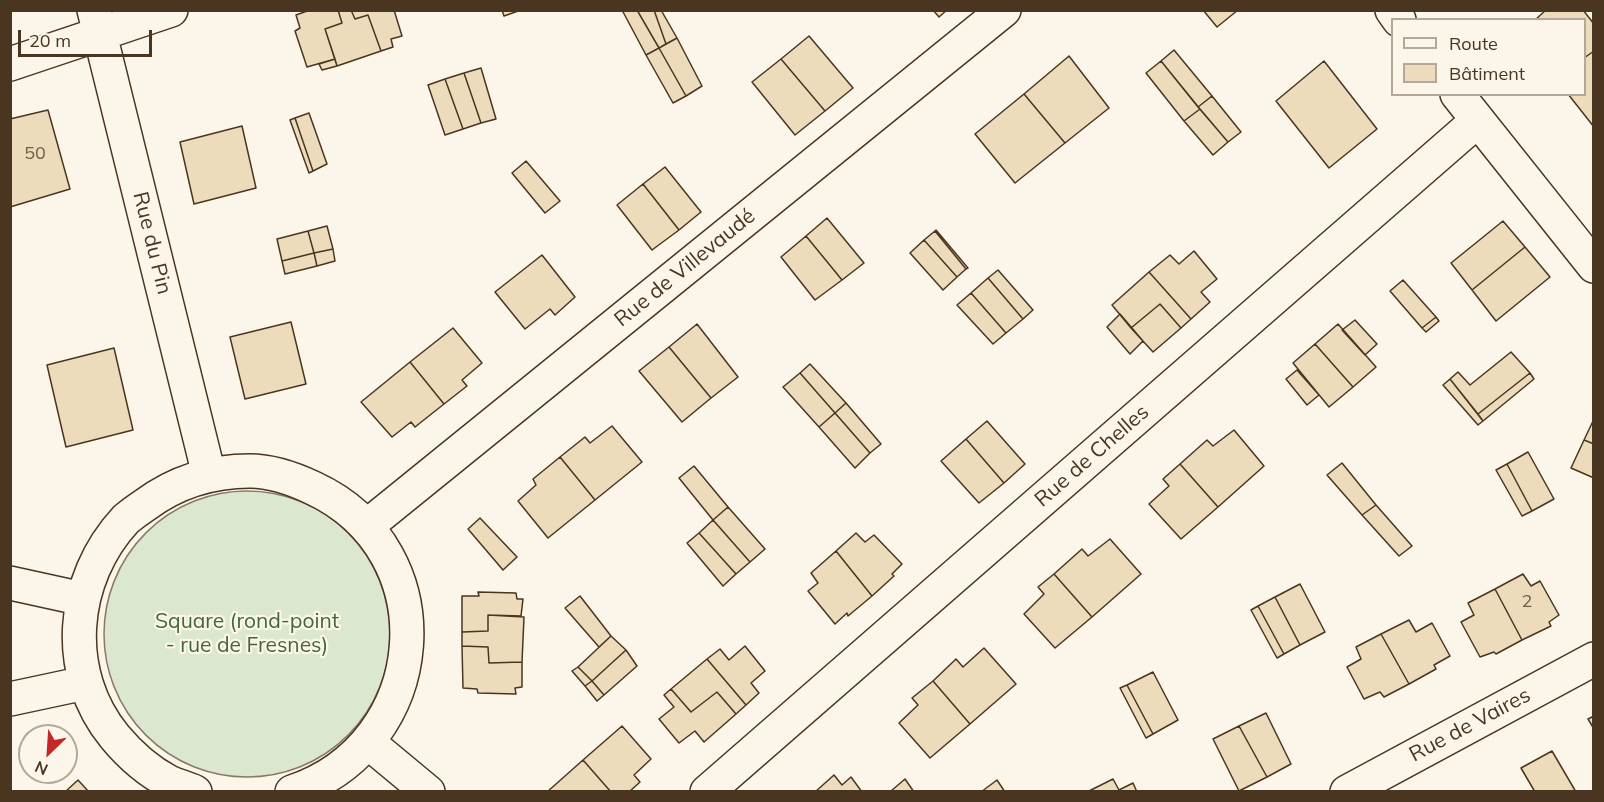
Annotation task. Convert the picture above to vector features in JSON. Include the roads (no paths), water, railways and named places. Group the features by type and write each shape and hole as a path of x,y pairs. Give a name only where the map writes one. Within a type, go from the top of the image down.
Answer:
{"street":[{"path":"10,64 97,23 171,10"},
{"name":"Rue de Villevaudé","path":"367,526 1004,10"},
{"name":"Rue du Pin","path":"97,23 209,475"},
{"path":"1458,96 1593,266"},
{"name":"Rue de Chelles","path":"707,792 1477,121"},
{"path":"195,792 168,782 132,756 104,723 85,683 79,648 83,598 99,555 127,518 165,490 209,475 252,471 295,479 334,498 367,526 393,565 406,610 407,657 404,669 394,703 369,743 343,767 313,785 292,792"},
{"path":"10,583 83,598"},
{"name":"Rue de Vaires","path":"1347,792 1593,659"},
{"path":"10,699 85,683"},
{"path":"369,743 428,792"}],"park label":[{"name":"Square (rond-point - rue de Fresnes)","path":"247,634"}]}
